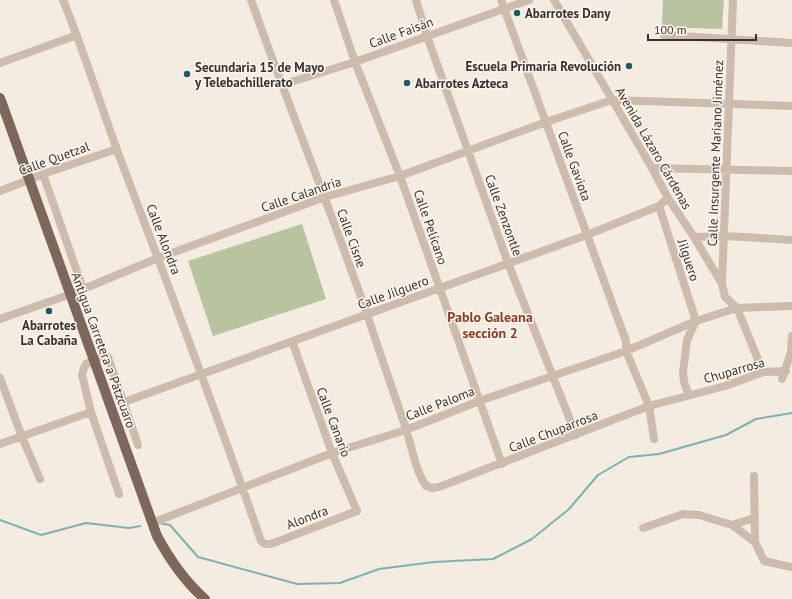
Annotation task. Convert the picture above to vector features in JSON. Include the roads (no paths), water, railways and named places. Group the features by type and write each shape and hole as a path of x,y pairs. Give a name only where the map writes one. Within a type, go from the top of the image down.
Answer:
{"main road":[{"name":"Antigua Carretera a Pátzcuaro","path":"0,98 157,536 170,560 191,587 205,599"}],"street":[{"name":"Calle Alondra","path":"63,0 243,487 261,541 265,544"},
{"name":"Calle Cisne","path":"251,0 281,85 325,197 367,314 421,478 426,486"},
{"name":"Calle Pelícano","path":"334,0 355,62 400,176 502,464"},
{"name":"Calle Zenzontle","path":"416,0 427,36 508,263 576,435"},
{"name":"Calle Gaviota","path":"500,0 626,341 626,351 649,406 654,439"},
{"name":"Calle Faisán","path":"281,85 355,62 529,0"},
{"name":"Avenida Lázaro Cárdenas","path":"554,0 668,198 694,237 722,284 725,297 737,308 763,372"},
{"name":"Calle Insurgente Mariano Jiménez","path":"722,284 733,0"},
{"path":"0,63 77,35"},
{"path":"664,35 792,43"},
{"path":"612,100 792,106"},
{"name":"Calle Calandria","path":"0,319 83,289 158,258 325,197 400,176 546,122 612,100"},
{"name":"Calle Quetzal","path":"0,191 43,174 117,149"},
{"path":"652,168 792,171"},
{"path":"43,174 83,289"},
{"name":"Calle Jilguero","path":"124,402 587,235 659,206 668,198"},
{"name":"Jilguero","path":"659,206 696,321"},
{"path":"694,237 725,236 792,240"},
{"name":"Calle Paloma","path":"152,523 332,452 406,430 479,401 626,351 696,321 737,308 792,306"},
{"path":"689,395 684,382 683,372 687,340 696,321"},
{"path":"792,336 792,352"},
{"name":"Calle Canario","path":"292,341 332,452 357,511"},
{"path":"626,341 635,347"},
{"name":"Chuparrosa","path":"689,395 725,386 763,372 784,375 792,352"},
{"path":"119,494 91,412 82,375 86,364 104,356 108,357 138,445"},
{"path":"0,378 22,437 40,479"},
{"name":"Calle Chuparrosa","path":"426,486 432,488 439,487 502,464 649,406 689,395"},
{"path":"0,444 91,412"},
{"path":"754,476 755,542 764,561 792,567"},
{"name":"Alondra","path":"265,544 271,544 357,511"},
{"path":"643,528 683,514 699,515 732,525 755,542"},
{"path":"732,525 754,518"}],"waterway":[{"path":"159,523 170,525 198,557 297,584 340,583 379,569 434,562 493,559 532,539 569,509 598,475 629,457 659,454 726,435 756,419 792,413"},
{"path":"0,520 41,535 86,523 129,528 140,526"}],"place":[{"name":"Abarrotes Dany","path":"517,13"},
{"name":"Escuela Primaria Revolución","path":"629,66"},
{"name":"Secundaria 15 de Mayo y Telebachillerato","path":"187,74"},
{"name":"Abarrotes Azteca","path":"407,83"},
{"name":"Abarrotes La Cabaña","path":"49,311"}],"district":[{"name":"Pablo Galeana sección 2","path":"490,326"}]}
